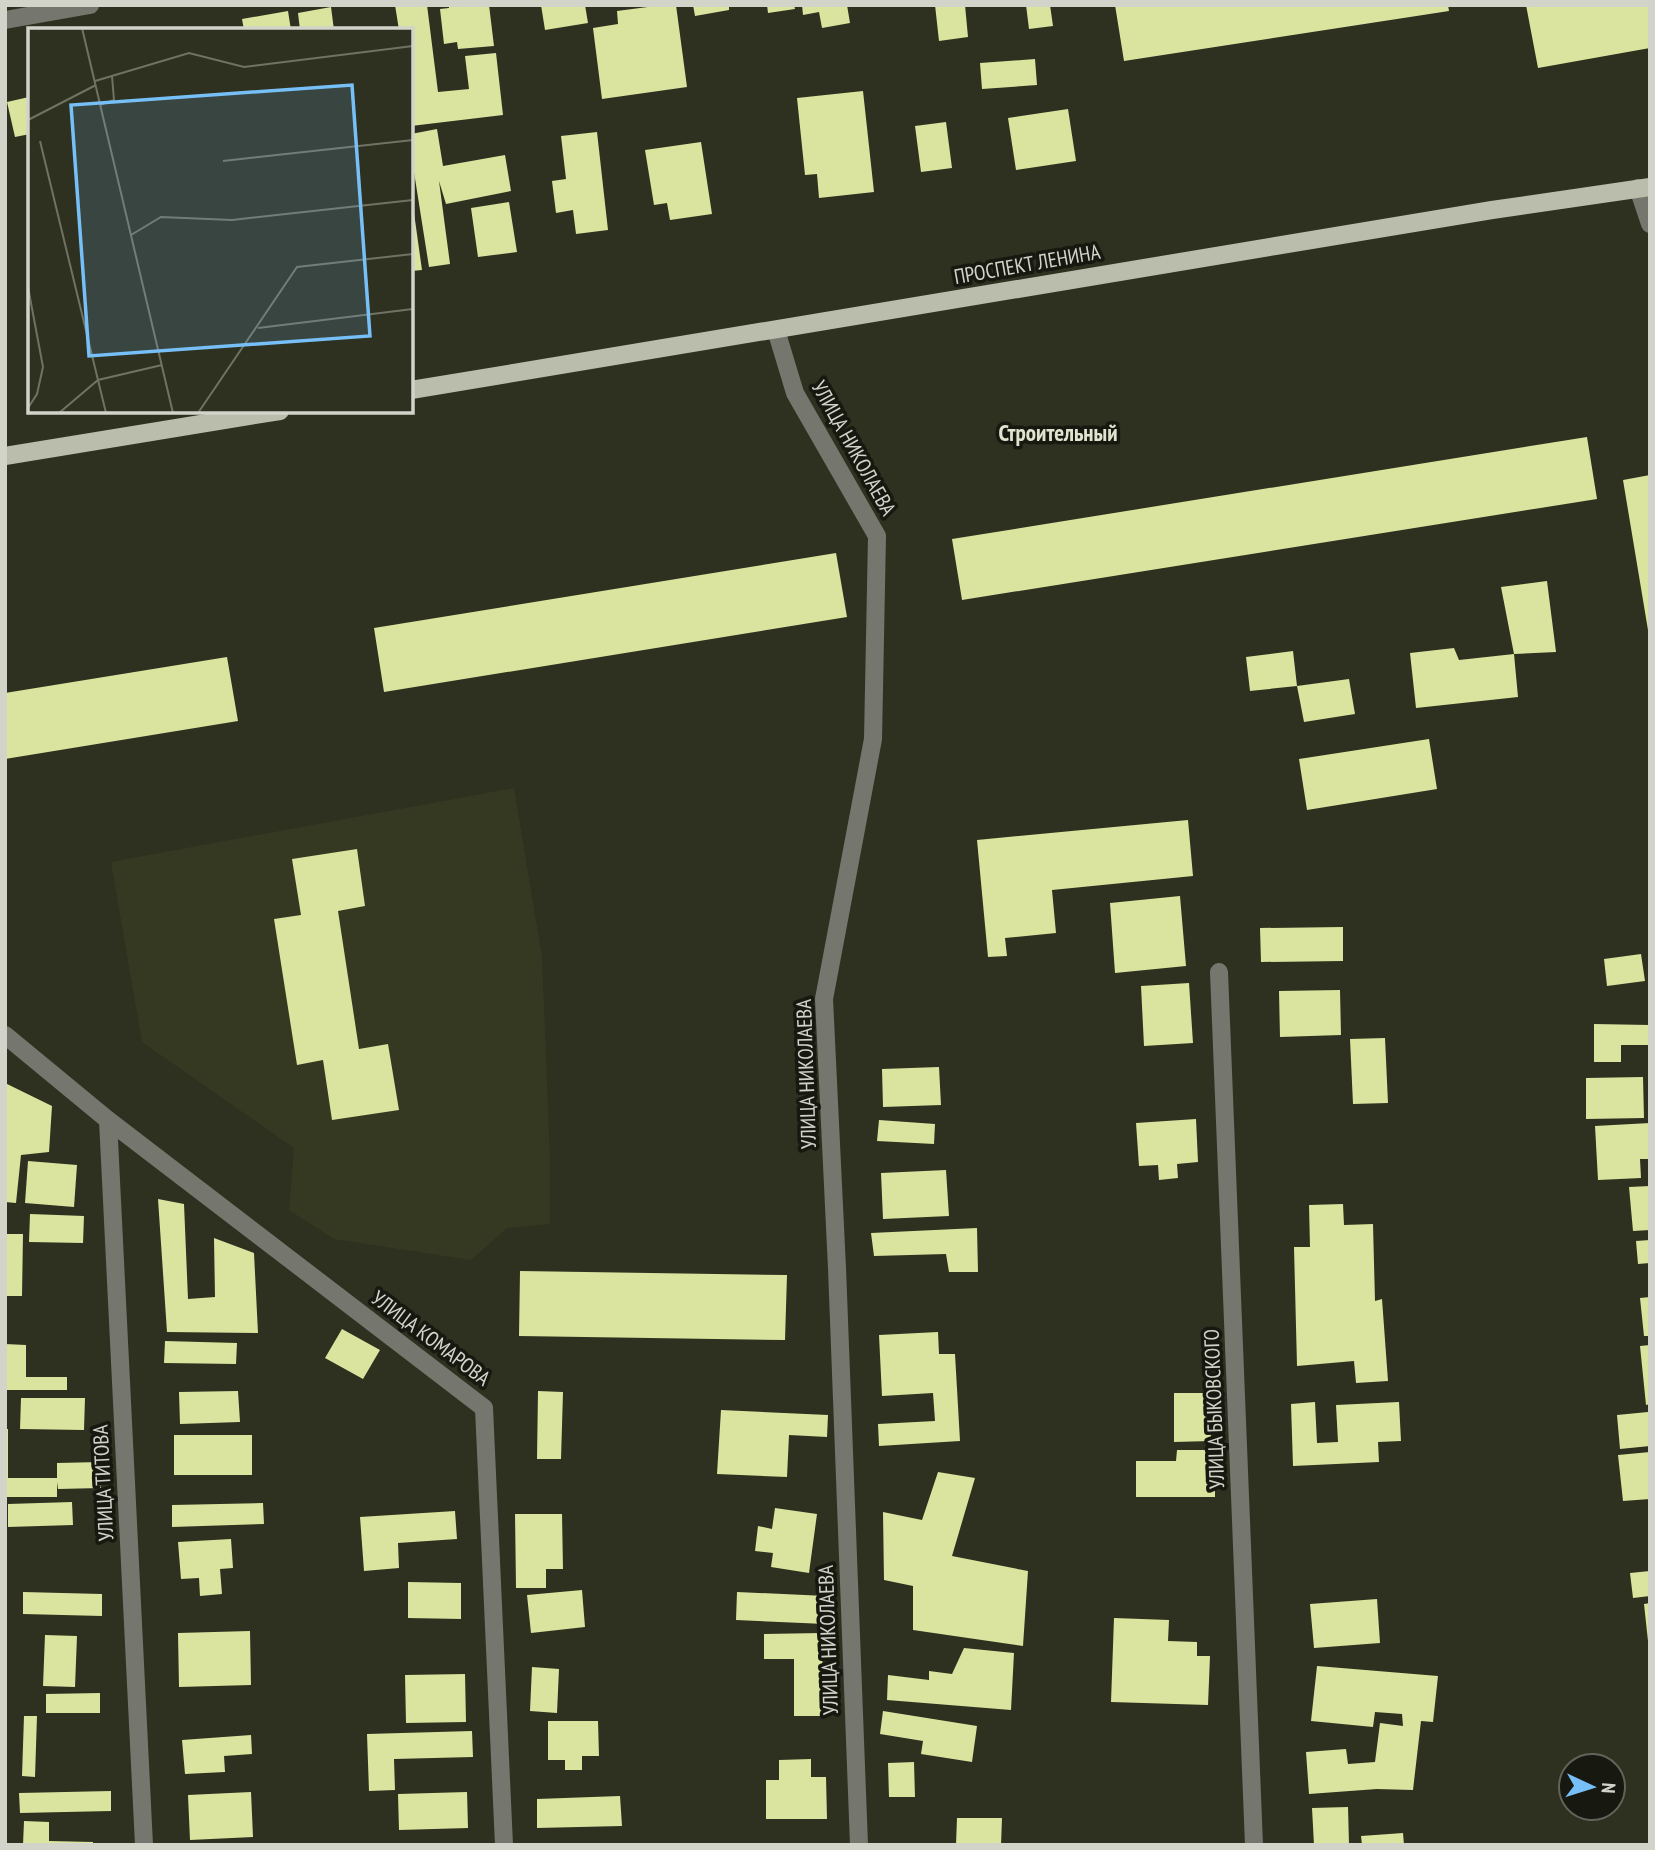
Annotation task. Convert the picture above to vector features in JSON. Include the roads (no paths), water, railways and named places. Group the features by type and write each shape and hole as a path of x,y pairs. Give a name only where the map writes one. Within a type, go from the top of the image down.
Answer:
{"main road":[{"name":"ПРОСПЕКТ ЛЕНИНА","path":"413,390 1644,187"},
{"path":"5,456 268,413"}],"street":[{"path":"5,20 90,5"},
{"path":"1644,187 1650,224"},
{"name":"УЛИЦА НИКОЛАЕВА","path":"776,330 794,393 877,536 873,739 824,999 859,1845"},
{"name":"УЛИЦА БЫКОВСКОГО","path":"1219,972 1254,1845"},
{"name":"УЛИЦА КОМАРОВА","path":"5,1035 108,1120 484,1408 504,1845"},
{"name":"УЛИЦА ТИТОВА","path":"108,1120 144,1845"}],"district":[{"name":"Строительный","path":"1058,432"}]}
